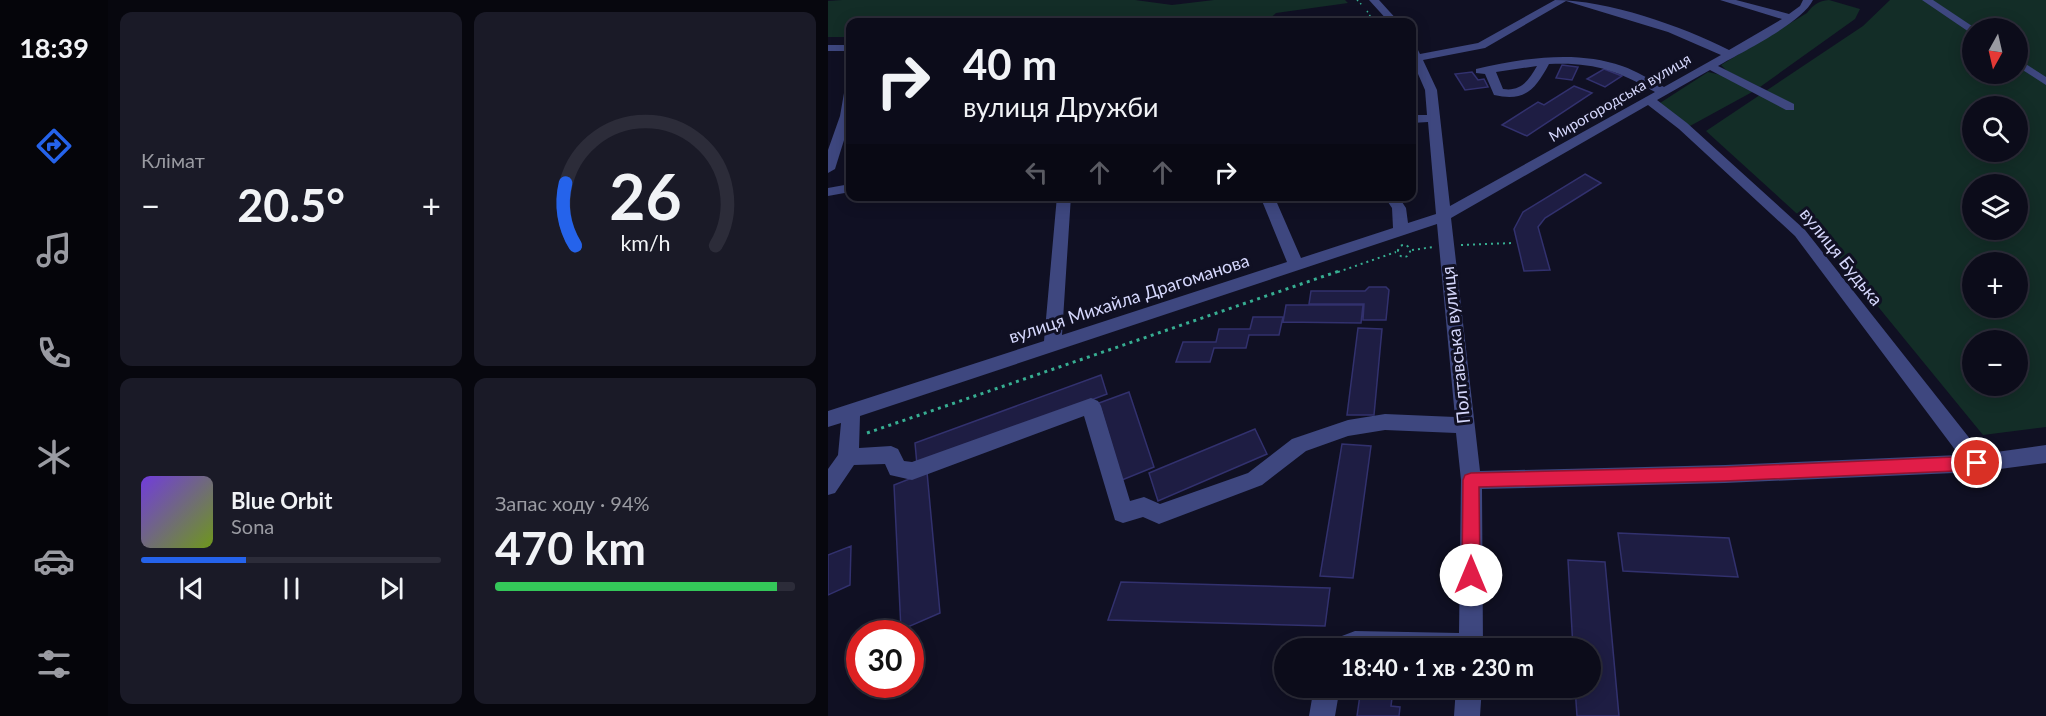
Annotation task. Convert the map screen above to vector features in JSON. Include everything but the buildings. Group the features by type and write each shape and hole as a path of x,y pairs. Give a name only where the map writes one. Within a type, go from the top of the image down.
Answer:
{"street":[{"path":"1374,0 1390,18"},
{"path":"1416,54 1480,46 1562,0"},
{"path":"1570,0 1686,35 1710,44 1729,55"},
{"path":"1725,0 1791,18"},
{"name":"Мирогородська вулиця","path":"1442,217 1729,55 1791,18 1804,8 1809,0"},
{"path":"1927,0 1962,24"},
{"path":"828,48 846,48"},
{"name":"Полтавська вулиця","path":"1416,58 1431,90 1435,118 1442,217 1471,480 1471,638"},
{"path":"1544,63 1531,86 1518,93 1498,92 1485,70 1544,63 1584,62 1613,66 1664,92"},
{"path":"1710,66 1790,107"},
{"path":"2028,69 2046,82"},
{"name":"вулиця Будька","path":"1649,100 1683,126 1800,233 1977,463"},
{"path":"828,169 846,116"},
{"path":"1416,119 1435,118"},
{"path":"828,192 846,189"},
{"path":"1053,345 1064,201"},
{"path":"1269,201 1296,265"},
{"path":"1394,201 1399,208 1401,231"},
{"name":"вулиця Михайла Драгоманова","path":"828,419 1442,217"},
{"path":"849,448 891,455 897,469 912,471 1091,406 1123,513 1144,507 1159,514 1256,479 1299,445 1348,428 1385,422 1465,425"},
{"path":"828,486 849,448 851,412"},
{"path":"1471,480 1725,474 1977,463 2046,454"},
{"path":"1322,716 1325,698"},
{"path":"1467,716 1468,698"}],"path":[{"path":"1357,0 1371,18"},
{"path":"849,448 1396,252 1396,249 1401,246 1408,246 1412,250 1407,255 1400,255 1396,252"}],"green space":[{"path":"1135,0 1172,5 1214,0 1345,0 1348,3 1276,13 1270,18 846,18 846,37 828,37 828,1"},
{"path":"1829,0 1860,9 1855,19 1760,87 1727,71 1721,65 1807,13 1816,4"},
{"path":"1890,0 2046,0 2046,427 1983,435 1817,232 1706,131 1863,26"},
{"path":"1708,72 1721,75 1754,91 1690,126 1660,103"}],"route":[{"path":"1471,575 1471,480 1725,474 1977,463"}]}
